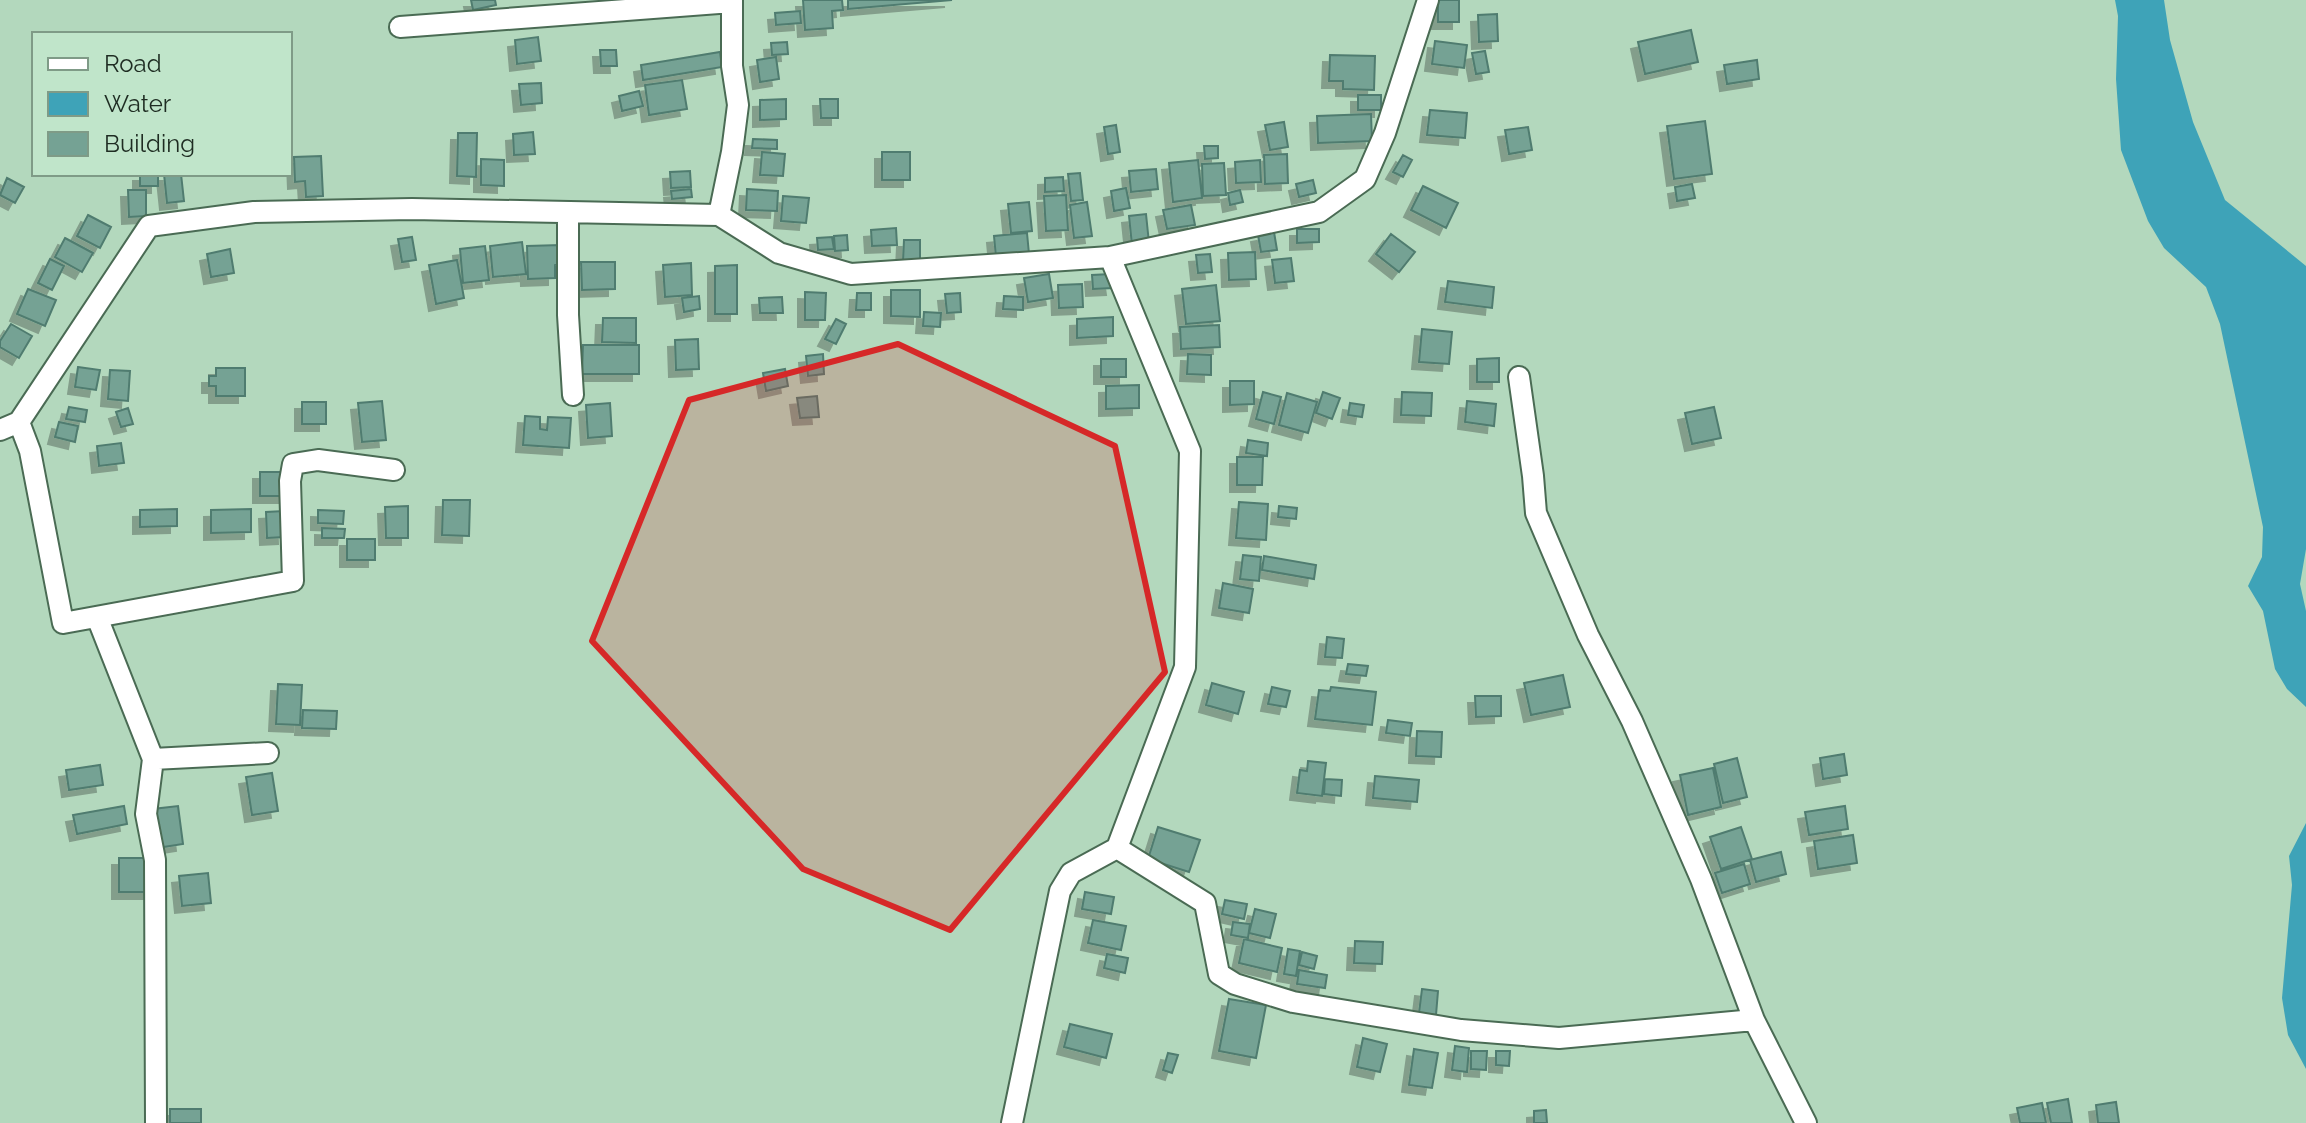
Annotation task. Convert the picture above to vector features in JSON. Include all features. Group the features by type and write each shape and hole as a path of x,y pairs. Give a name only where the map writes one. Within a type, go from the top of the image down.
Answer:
{"street":[{"path":"394,470 318,460 293,464 290,481 293,581 63,623 30,451 10,426 149,226 254,212 412,209 719,215 779,253 851,274 1110,257 1319,212 1365,179 1385,133 1428,0"},
{"path":"400,27 732,1 732,66 738,105 719,215"},
{"path":"568,212 568,315 573,395"},
{"path":"1012,1123 1060,891 1071,873 1117,848 1185,667 1190,451 1110,257"},
{"path":"1519,377 1536,513 1588,635 1632,721 1688,851 1754,1020 1806,1123"},
{"path":"97,617 153,759 146,814 155,860 156,1123"},
{"path":"153,759 268,753"},
{"path":"1117,848 1205,903 1219,974 1235,984 1293,1002 1461,1030 1559,1038 1754,1020"}],"highlighted area":[{"path":"898,344 1115,446 1165,672 950,930 803,869 592,641 689,400"}],"water":[{"path":"2115,0 2164,0 2170,40 2193,122 2225,200 2306,266 2306,549 2300,584 2306,611 2306,707 2287,689 2275,669 2263,611 2248,586 2262,557 2263,527 2220,324 2206,287 2164,248 2148,221 2121,150"},
{"path":"2306,823 2306,1069 2288,1035 2282,998 2292,885 2289,856"}],"building":[{"path":"471,0 495,0 496,5 473,10"},
{"path":"803,0 842,0 843,10 832,11 833,28 805,30"},
{"path":"848,0 952,0 848,9"},
{"path":"1438,0 1459,0 1459,22 1438,22"},
{"path":"800,11 801,23 776,25 775,13"},
{"path":"1497,14 1498,41 1479,42 1478,15"},
{"path":"1691,30 1698,62 1645,74 1638,42"},
{"path":"538,37 541,61 517,64 515,40"},
{"path":"1435,41 1467,45 1464,68 1432,64"},
{"path":"787,42 788,54 772,55 771,43"},
{"path":"600,50 616,50 617,66 601,66"},
{"path":"1485,51 1489,72 1476,74 1472,53"},
{"path":"720,52 722,67 643,80 641,65"},
{"path":"1330,55 1375,56 1374,90 1343,89 1343,81 1329,81"},
{"path":"776,57 779,79 760,82 757,60"},
{"path":"1757,60 1759,79 1727,84 1724,65"},
{"path":"682,80 687,109 649,115 645,85"},
{"path":"541,83 542,103 521,105 519,84"},
{"path":"639,91 643,106 622,111 619,96"},
{"path":"1358,95 1381,95 1381,110 1358,110"},
{"path":"786,99 786,119 760,120 760,100"},
{"path":"820,99 838,99 838,118 821,118"},
{"path":"1430,110 1467,113 1465,138 1427,135"},
{"path":"1371,114 1372,141 1318,143 1317,116"},
{"path":"1705,121 1712,174 1674,179 1667,126"},
{"path":"1284,122 1288,147 1270,150 1265,125"},
{"path":"1116,125 1120,152 1108,154 1104,127"},
{"path":"1528,127 1532,150 1509,154 1505,130"},
{"path":"533,132 535,154 514,155 513,134"},
{"path":"458,133 477,133 476,177 457,176"},
{"path":"753,139 777,140 777,149 752,148"},
{"path":"1204,146 1218,146 1218,158 1205,159"},
{"path":"762,152 785,154 783,176 760,175"},
{"path":"882,152 910,152 910,180 882,180"},
{"path":"1287,154 1288,183 1265,184 1264,155"},
{"path":"1403,155 1412,160 1403,177 1393,172"},
{"path":"321,156 323,196 306,197 305,181 295,182 294,157"},
{"path":"481,159 504,160 504,186 481,185"},
{"path":"1198,160 1202,198 1173,202 1169,163"},
{"path":"1260,160 1261,182 1236,183 1235,162"},
{"path":"1224,163 1226,195 1203,196 1202,164"},
{"path":"1156,169 1158,189 1131,192 1129,171"},
{"path":"690,171 691,187 671,188 670,172"},
{"path":"1080,173 1083,200 1071,201 1068,174"},
{"path":"140,176 158,176 158,186 140,186"},
{"path":"164,176 181,176 184,201 167,203"},
{"path":"1063,177 1064,191 1045,192 1045,178"},
{"path":"7,178 24,187 15,203 0,195"},
{"path":"1313,180 1316,193 1299,197 1296,184"},
{"path":"1692,184 1695,198 1677,201 1675,187"},
{"path":"1423,186 1458,203 1446,228 1411,210"},
{"path":"1126,188 1130,208 1114,211 1111,191"},
{"path":"691,189 692,197 672,199 671,191"},
{"path":"747,189 778,191 777,211 746,210"},
{"path":"128,190 146,190 146,216 129,217"},
{"path":"1240,190 1243,202 1230,205 1228,193"},
{"path":"1066,195 1068,230 1046,231 1044,196"},
{"path":"783,196 809,198 806,223 781,221"},
{"path":"1029,202 1032,231 1011,233 1008,204"},
{"path":"1087,202 1092,236 1074,238 1070,205"},
{"path":"1191,205 1195,225 1167,229 1163,210"},
{"path":"1146,214 1149,243 1132,245 1129,216"},
{"path":"88,215 111,227 100,248 77,236"},
{"path":"896,228 897,245 872,246 871,230"},
{"path":"1297,229 1319,229 1319,242 1297,243"},
{"path":"1274,232 1277,250 1261,252 1258,235"},
{"path":"1027,233 1029,254 996,257 994,236"},
{"path":"1391,234 1415,252 1399,272 1376,254"},
{"path":"847,235 848,250 835,251 834,236"},
{"path":"412,237 416,260 402,262 398,239"},
{"path":"832,237 834,249 818,250 817,238"},
{"path":"65,238 93,253 82,272 55,257"},
{"path":"904,240 920,240 920,262 903,261"},
{"path":"522,242 526,274 493,277 490,246"},
{"path":"561,245 561,264 555,265 555,278 528,279 527,246"},
{"path":"485,246 489,280 463,283 460,249"},
{"path":"230,249 234,273 211,277 207,254"},
{"path":"1255,252 1256,279 1229,280 1228,253"},
{"path":"1210,254 1212,272 1198,273 1196,255"},
{"path":"1291,258 1294,281 1275,283 1272,260"},
{"path":"50,259 64,266 52,290 38,283"},
{"path":"457,260 464,298 436,304 429,265"},
{"path":"581,262 615,262 615,289 582,290"},
{"path":"691,263 692,295 665,297 663,265"},
{"path":"737,265 737,314 715,314 715,266"},
{"path":"1049,274 1053,298 1028,302 1024,278"},
{"path":"1111,274 1113,288 1093,289 1092,275"},
{"path":"1448,281 1494,287 1492,308 1445,302"},
{"path":"1082,284 1083,307 1059,308 1058,285"},
{"path":"1216,285 1220,321 1186,324 1182,289"},
{"path":"28,289 56,300 45,326 17,314"},
{"path":"891,290 920,290 920,317 891,316"},
{"path":"805,292 826,293 825,320 805,320"},
{"path":"857,293 871,293 871,310 856,310"},
{"path":"960,293 961,312 947,313 945,294"},
{"path":"699,296 700,309 684,312 682,298"},
{"path":"1004,296 1023,297 1023,310 1003,309"},
{"path":"782,297 783,313 760,313 759,298"},
{"path":"924,312 941,313 940,327 923,326"},
{"path":"1113,317 1113,336 1077,338 1077,319"},
{"path":"603,318 636,318 636,343 602,342"},
{"path":"836,319 846,324 836,344 825,339"},
{"path":"11,324 32,336 19,358 0,347 0,341"},
{"path":"1219,325 1220,347 1181,349 1180,327"},
{"path":"1422,329 1452,332 1449,364 1419,362"},
{"path":"698,339 699,369 676,370 675,340"},
{"path":"583,345 639,345 639,374 582,374"},
{"path":"823,354 824,374 808,376 806,356"},
{"path":"1188,354 1211,355 1211,375 1187,374"},
{"path":"1499,358 1499,382 1477,382 1477,359"},
{"path":"1101,359 1126,359 1126,377 1101,377"},
{"path":"78,367 100,370 96,390 75,387"},
{"path":"216,368 245,368 245,396 216,396 216,386 209,386 209,376 216,376"},
{"path":"785,369 788,386 766,391 763,373"},
{"path":"110,370 130,371 128,401 108,399"},
{"path":"1230,381 1254,381 1254,404 1230,405"},
{"path":"1139,385 1139,408 1106,409 1106,386"},
{"path":"1263,392 1281,397 1274,424 1256,419"},
{"path":"1323,392 1340,398 1332,419 1316,413"},
{"path":"1402,392 1432,393 1431,416 1401,415"},
{"path":"1287,393 1317,402 1308,433 1279,425"},
{"path":"817,396 819,417 800,418 797,398"},
{"path":"382,401 386,440 362,442 358,403"},
{"path":"1467,401 1496,404 1494,426 1465,422"},
{"path":"302,402 326,402 326,424 302,424"},
{"path":"610,403 612,436 588,438 586,405"},
{"path":"1350,403 1364,405 1362,417 1348,415"},
{"path":"69,407 87,410 85,422 66,419"},
{"path":"1714,407 1721,438 1692,444 1685,413"},
{"path":"128,408 133,424 121,427 116,412"},
{"path":"525,416 540,417 540,429 547,430 548,417 571,418 569,448 523,445"},
{"path":"59,422 78,426 75,442 55,437"},
{"path":"1248,440 1268,443 1267,456 1246,453"},
{"path":"121,443 124,463 99,466 97,446"},
{"path":"1237,457 1263,457 1262,485 1237,485"},
{"path":"260,472 287,472 287,496 260,496"},
{"path":"443,500 470,500 469,536 442,535"},
{"path":"1239,502 1268,504 1266,540 1236,538"},
{"path":"408,506 408,538 386,538 385,507"},
{"path":"1279,506 1297,508 1296,519 1278,517"},
{"path":"177,509 177,526 140,527 140,510"},
{"path":"251,509 251,532 211,533 211,510"},
{"path":"318,510 344,511 343,524 318,523"},
{"path":"284,511 285,537 267,538 266,512"},
{"path":"322,528 345,529 344,538 322,538"},
{"path":"347,539 375,539 375,560 347,560"},
{"path":"1243,555 1261,557 1259,581 1240,579"},
{"path":"1264,556 1316,565 1314,579 1262,570"},
{"path":"1223,583 1253,589 1249,613 1219,608"},
{"path":"1327,637 1344,639 1342,658 1325,657"},
{"path":"1348,664 1368,666 1366,676 1346,674"},
{"path":"1563,675 1570,707 1531,715 1524,683"},
{"path":"1212,683 1244,692 1238,714 1206,705"},
{"path":"278,684 302,685 300,725 276,724"},
{"path":"1272,687 1290,691 1286,707 1268,704"},
{"path":"1331,687 1376,692 1372,725 1315,719 1319,690 1330,691"},
{"path":"1475,696 1501,696 1501,716 1476,717"},
{"path":"303,710 337,711 336,729 302,728"},
{"path":"1388,720 1412,723 1410,736 1386,733"},
{"path":"1417,731 1442,732 1441,757 1416,756"},
{"path":"1844,754 1847,775 1823,779 1820,758"},
{"path":"1737,758 1747,797 1723,803 1714,764"},
{"path":"1308,761 1326,763 1322,796 1297,793 1300,770 1307,771"},
{"path":"100,765 103,785 69,790 66,770"},
{"path":"1713,768 1721,807 1688,815 1680,775"},
{"path":"272,773 278,811 252,815 246,777"},
{"path":"1375,776 1419,780 1417,802 1373,798"},
{"path":"1325,779 1342,780 1341,796 1324,794"},
{"path":"124,806 127,824 77,834 73,815"},
{"path":"178,806 183,844 157,848 153,809"},
{"path":"1845,806 1848,829 1809,835 1805,812"},
{"path":"1158,827 1200,840 1189,872 1148,859"},
{"path":"1741,827 1752,859 1721,869 1710,837"},
{"path":"1853,835 1857,863 1818,869 1814,841"},
{"path":"1781,852 1786,874 1756,882 1750,860"},
{"path":"119,858 150,858 150,892 119,892"},
{"path":"1744,864 1750,884 1722,893 1715,873"},
{"path":"208,873 211,903 182,906 179,876"},
{"path":"1085,892 1114,897 1111,914 1082,909"},
{"path":"1225,900 1247,904 1244,919 1222,914"},
{"path":"1255,909 1276,914 1270,938 1249,933"},
{"path":"1093,920 1126,926 1121,950 1088,943"},
{"path":"1233,922 1250,924 1248,938 1231,935"},
{"path":"1244,939 1282,948 1277,972 1239,963"},
{"path":"1355,941 1383,942 1382,964 1354,963"},
{"path":"1288,949 1300,951 1296,976 1284,974"},
{"path":"1302,952 1317,956 1314,969 1299,965"},
{"path":"1107,954 1128,958 1125,973 1104,968"},
{"path":"1299,970 1327,975 1325,988 1297,984"},
{"path":"1422,989 1438,991 1436,1015 1419,1013"},
{"path":"1229,999 1266,1005 1256,1058 1219,1051"},
{"path":"1070,1024 1112,1034 1106,1058 1064,1047"},
{"path":"1363,1038 1387,1044 1380,1072 1357,1067"},
{"path":"1455,1046 1469,1048 1467,1072 1452,1070"},
{"path":"1414,1049 1438,1053 1432,1088 1409,1085"},
{"path":"1471,1051 1487,1051 1486,1070 1471,1069"},
{"path":"1496,1051 1510,1051 1509,1066 1496,1065"},
{"path":"1168,1053 1178,1055 1172,1073 1163,1070"},
{"path":"2068,1099 2072,1123 2051,1123 2047,1103"},
{"path":"2116,1102 2119,1123 2098,1123 2096,1105"},
{"path":"2042,1103 2046,1123 2020,1123 2017,1108"},
{"path":"170,1109 201,1109 201,1123 170,1123"},
{"path":"1546,1110 1547,1123 1534,1123 1534,1111"}]}
